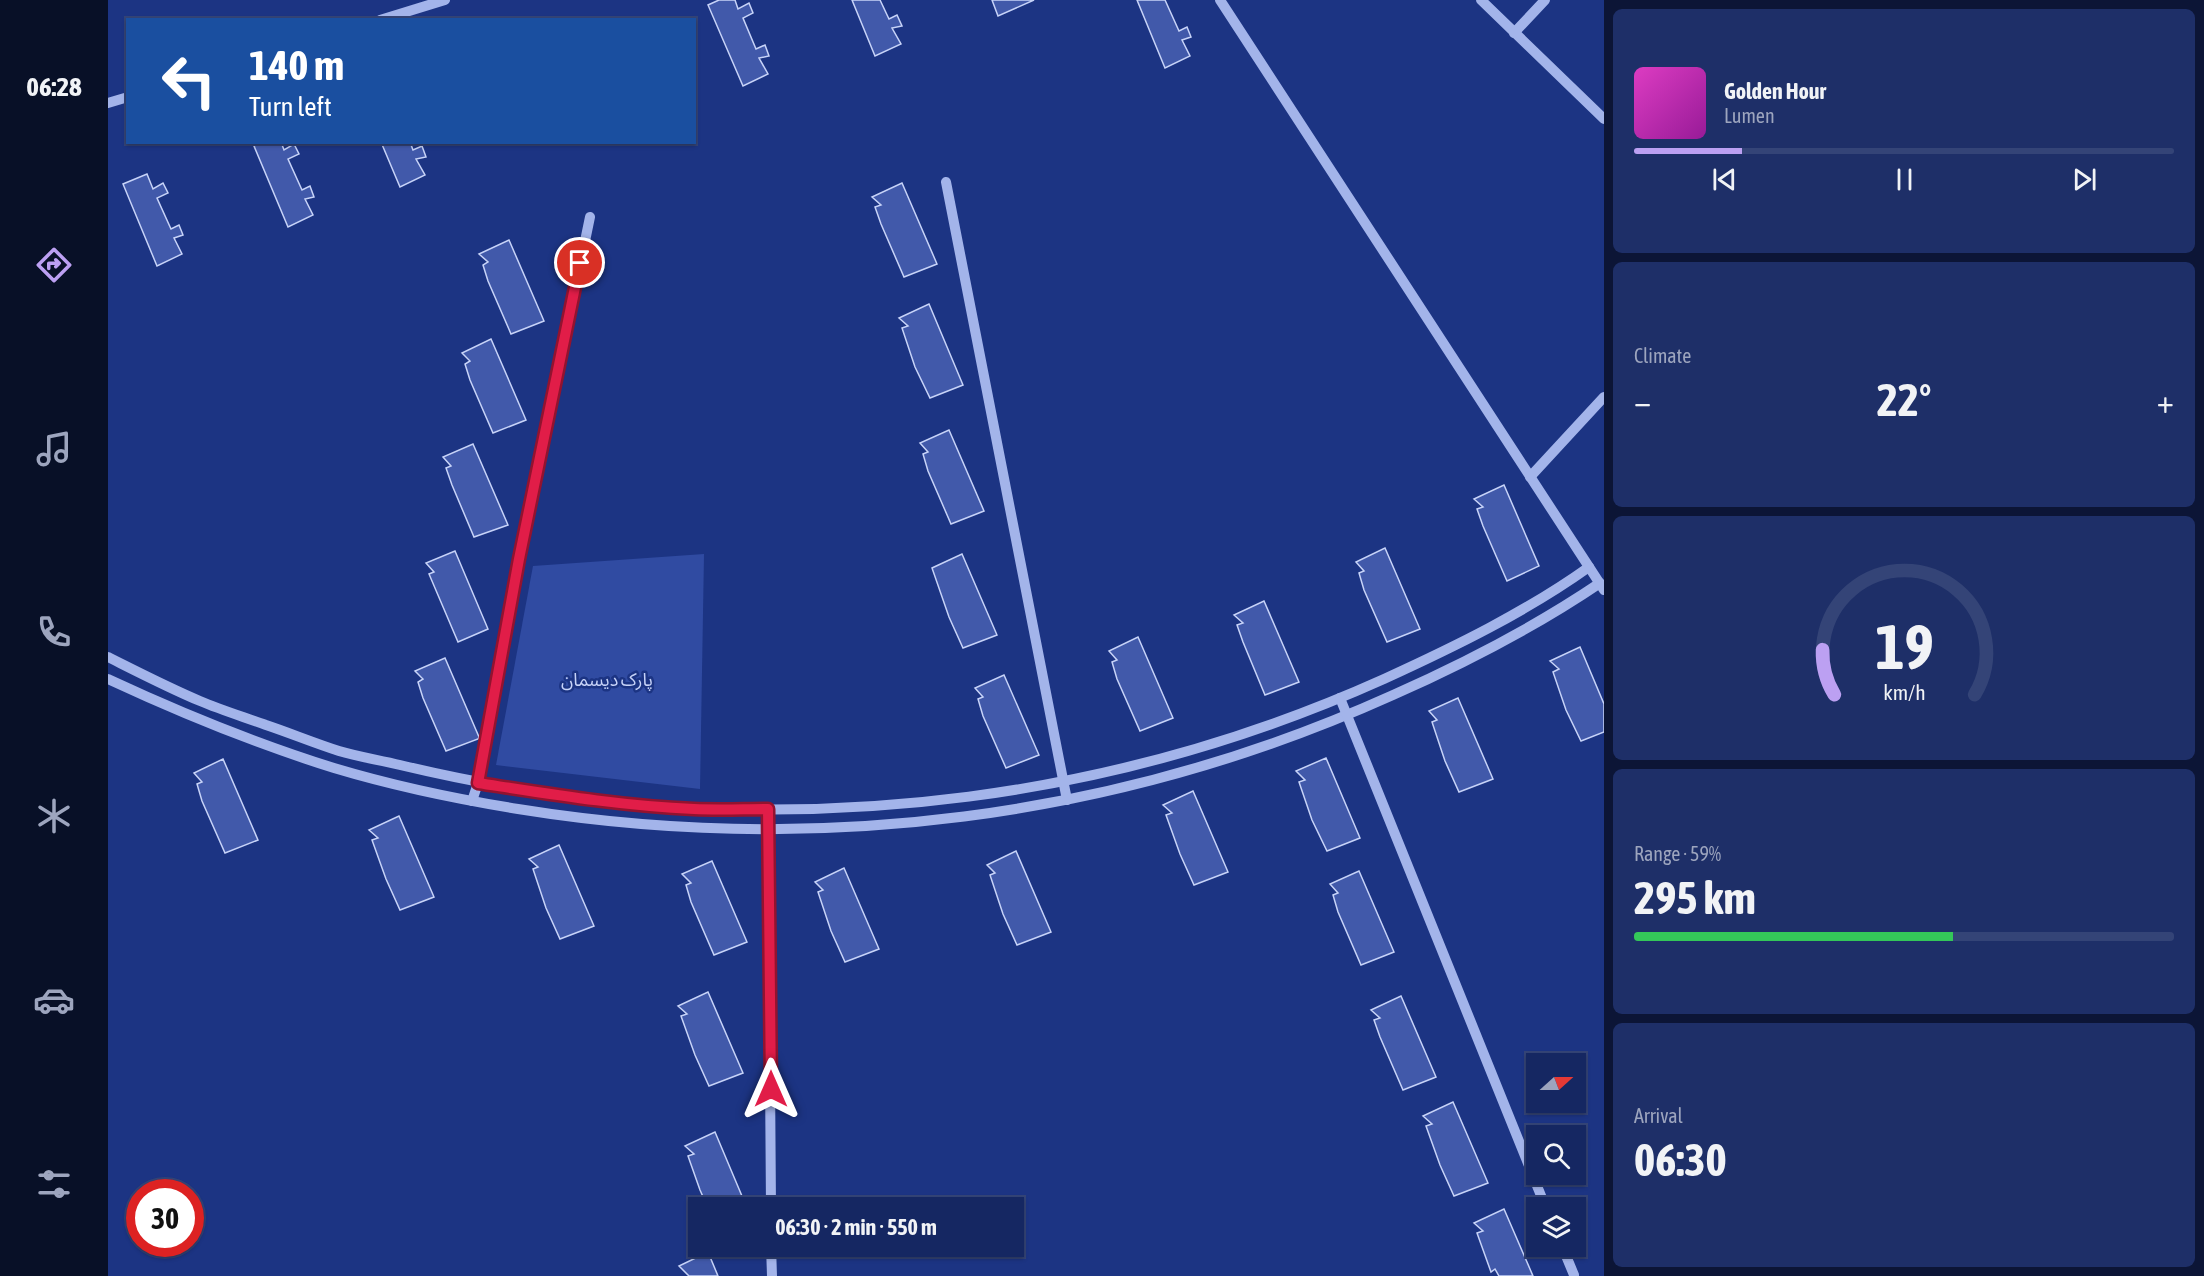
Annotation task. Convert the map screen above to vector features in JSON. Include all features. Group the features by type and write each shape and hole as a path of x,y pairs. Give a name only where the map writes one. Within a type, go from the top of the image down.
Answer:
{"street":[{"path":"387,18 446,0"},
{"path":"108,679 160,703 238,734 334,768 472,801 585,819 699,828 770,830 894,825 981,816 1067,800 1151,781 1243,755 1347,716 1432,678 1602,586 1220,0"},
{"path":"1481,0 1604,119"},
{"path":"1514,33 1545,0"},
{"path":"108,103 126,98"},
{"path":"946,182 1067,800"},
{"path":"472,801 478,783 521,547 590,217"},
{"path":"1530,477 1604,398"},
{"path":"108,657 201,702 341,751 478,783 588,800 694,809 873,807 979,796 1063,782 1238,736 1340,698 1424,660 1500,621 1565,584 1589,567"},
{"path":"1340,698 1542,1197"},
{"path":"768,809 770,830 771,1197"},
{"path":"771,1257 772,1276"},
{"path":"1567,1257 1574,1275"}],"green space":[{"name":"پارک دیسمان","path":"704,554 700,789 496,765 533,566"}],"building":[{"path":"719,0 735,0 738,9 749,3 753,13 743,18 756,49 765,45 769,56 759,58 768,74 743,86 708,5"},
{"path":"852,0 880,0 889,19 897,15 902,26 892,28 901,44 875,56"},
{"path":"992,0 1034,0 998,16"},
{"path":"1137,0 1165,0 1179,31 1187,27 1191,37 1182,40 1190,56 1165,68"},
{"path":"282,144 284,150 294,144 299,154 288,159 302,190 310,186 314,197 305,199 313,215 288,227 254,146"},
{"path":"382,144 411,144 413,150 422,146 426,157 416,159 425,175 400,187"},
{"path":"147,174 153,189 163,183 168,193 157,198 171,229 179,225 183,235 174,238 182,254 157,266 123,184"},
{"path":"902,183 937,264 904,277 875,207 881,205 872,197"},
{"path":"509,240 544,321 511,334 488,281 483,265 488,262 479,254"},
{"path":"929,304 963,385 930,398 915,367 902,328 908,326 899,318"},
{"path":"491,339 526,420 493,433 470,380 465,364 470,361 462,353"},
{"path":"949,430 984,511 951,524 928,471 923,454 928,452 920,443"},
{"path":"473,444 508,525 474,537 446,468 451,466 443,457"},
{"path":"1504,485 1539,566 1507,581 1477,509 1483,507 1474,499"},
{"path":"1385,548 1420,629 1387,642 1364,590 1359,573 1364,571 1356,562"},
{"path":"455,551 488,629 458,642 429,574 434,572 426,563"},
{"path":"962,554 997,635 963,648 949,617 932,568"},
{"path":"1264,601 1299,682 1265,695 1237,625 1243,623 1234,615"},
{"path":"1138,637 1173,718 1140,731 1117,679 1112,662 1117,660 1109,651"},
{"path":"1580,647 1604,704 1604,732 1581,741 1566,710 1553,672 1559,669 1550,661"},
{"path":"445,658 479,737 446,751 423,698 418,682 423,679 415,671"},
{"path":"1004,675 1039,755 1006,768 983,716 978,699 983,697 975,688"},
{"path":"1458,698 1493,779 1459,792 1445,761 1432,722 1437,720 1429,711"},
{"path":"1326,758 1360,838 1327,851 1312,820 1299,782 1305,780 1296,771"},
{"path":"223,759 258,840 225,853 202,801 197,784 202,782 194,773"},
{"path":"1193,791 1228,872 1194,885 1166,815 1172,813 1163,805"},
{"path":"399,816 434,897 400,910 372,840 378,838 369,830"},
{"path":"559,845 594,926 560,939 546,908 533,869 538,867 529,859"},
{"path":"1016,851 1051,932 1017,945 1003,914 990,875 995,873 987,865"},
{"path":"712,861 747,942 714,955 691,902 686,885 691,883 682,874"},
{"path":"844,868 879,949 845,962 831,931 818,892 823,890 815,882"},
{"path":"1359,871 1394,952 1361,965 1338,912 1333,895 1338,893 1330,884"},
{"path":"708,992 743,1073 709,1086 681,1016 687,1014 678,1006"},
{"path":"1401,996 1436,1077 1403,1090 1374,1020 1380,1018 1371,1010"},
{"path":"1453,1102 1488,1183 1454,1196 1426,1126 1432,1124 1423,1116"},
{"path":"715,1132 742,1197 703,1197 688,1156 694,1154 685,1146"},
{"path":"1504,1209 1533,1276 1499,1276 1495,1269 1491,1272 1477,1233 1483,1231 1474,1223"},
{"path":"698,1257 710,1257 718,1276 689,1276 679,1266"}],"route":[{"path":"580,263 519,559 478,783 588,800 694,809 768,809 771,1089"}]}
